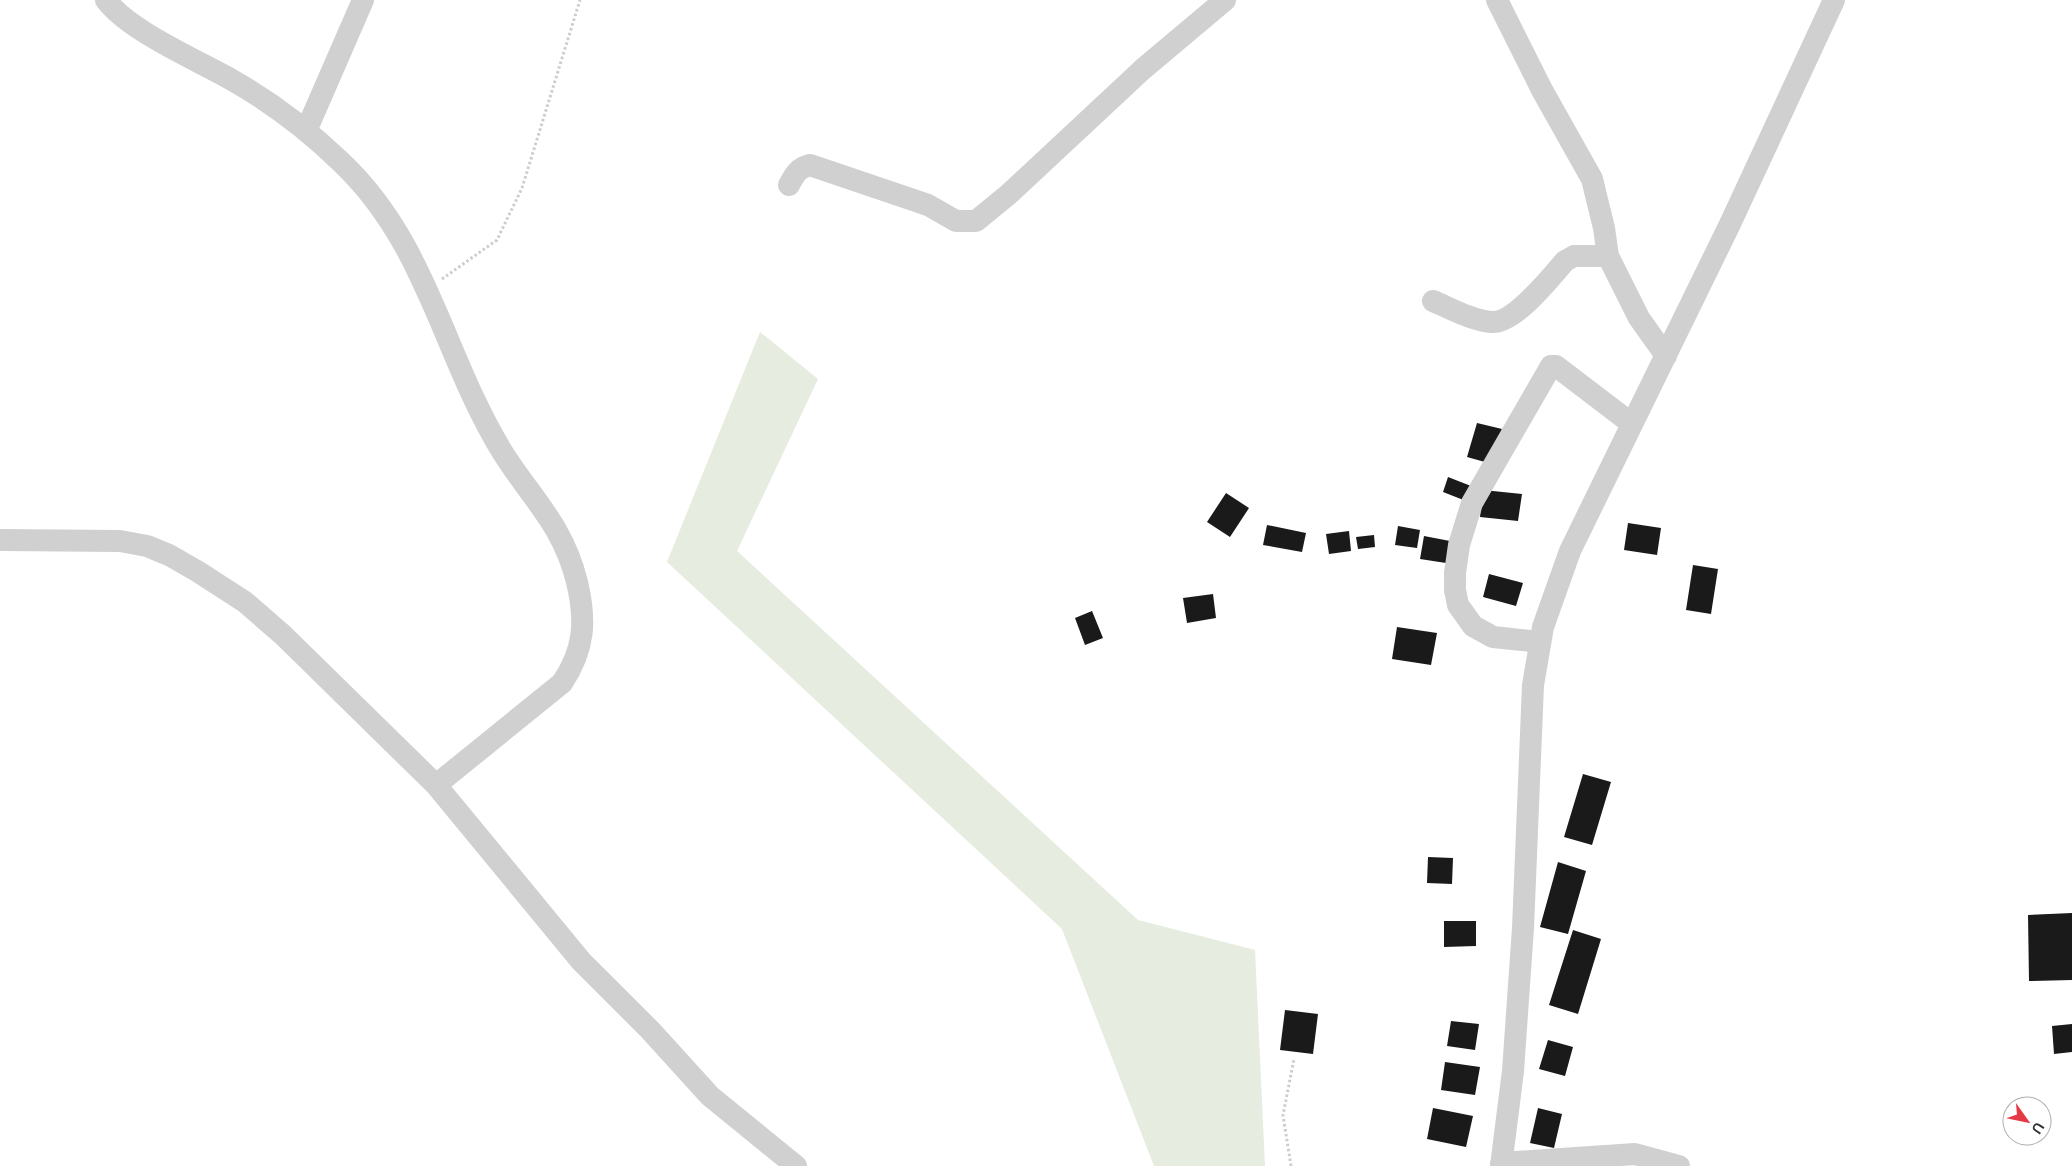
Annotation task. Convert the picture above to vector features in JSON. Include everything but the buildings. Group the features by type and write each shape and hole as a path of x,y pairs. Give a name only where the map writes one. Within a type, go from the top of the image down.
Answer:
{"street":[{"path":"106,0 132,25 247,89 306,131 362,182 398,232 427,290 468,386 496,439 553,521 566,548 577,582 582,630 580,649 576,660 562,683 436,785"},
{"path":"306,131 363,0"},
{"path":"789,185 796,172 810,165 928,205 956,221 976,221 1009,194 1143,69 1225,0"},
{"path":"1497,0 1542,90 1592,179 1604,228 1608,256 1639,318 1666,356"},
{"path":"1679,1166 1635,1154 1610,1154 1501,1165 1513,1071 1523,928 1533,685 1543,627 1570,551 1666,356 1806,63 1834,0"},
{"path":"1433,300 1483,321 1494,322 1516,313 1565,261 1574,256 1608,256"},
{"path":"1540,642 1493,637 1482,633 1464,616 1458,605 1455,590 1455,573 1459,545 1472,504 1551,366 1556,366 1632,424"},
{"path":"0,540 120,541 147,546 197,570 265,618 436,785 581,961 650,1030 710,1096 796,1166"}],"path":[{"path":"427,290 497,240 522,188 580,0"},
{"path":"1291,1166 1284,1115 1294,1060"}],"shaded area":[{"path":"760,332 818,379 737,551 1138,920 1255,950 1265,1166 1154,1166 1062,929 667,562"}]}
